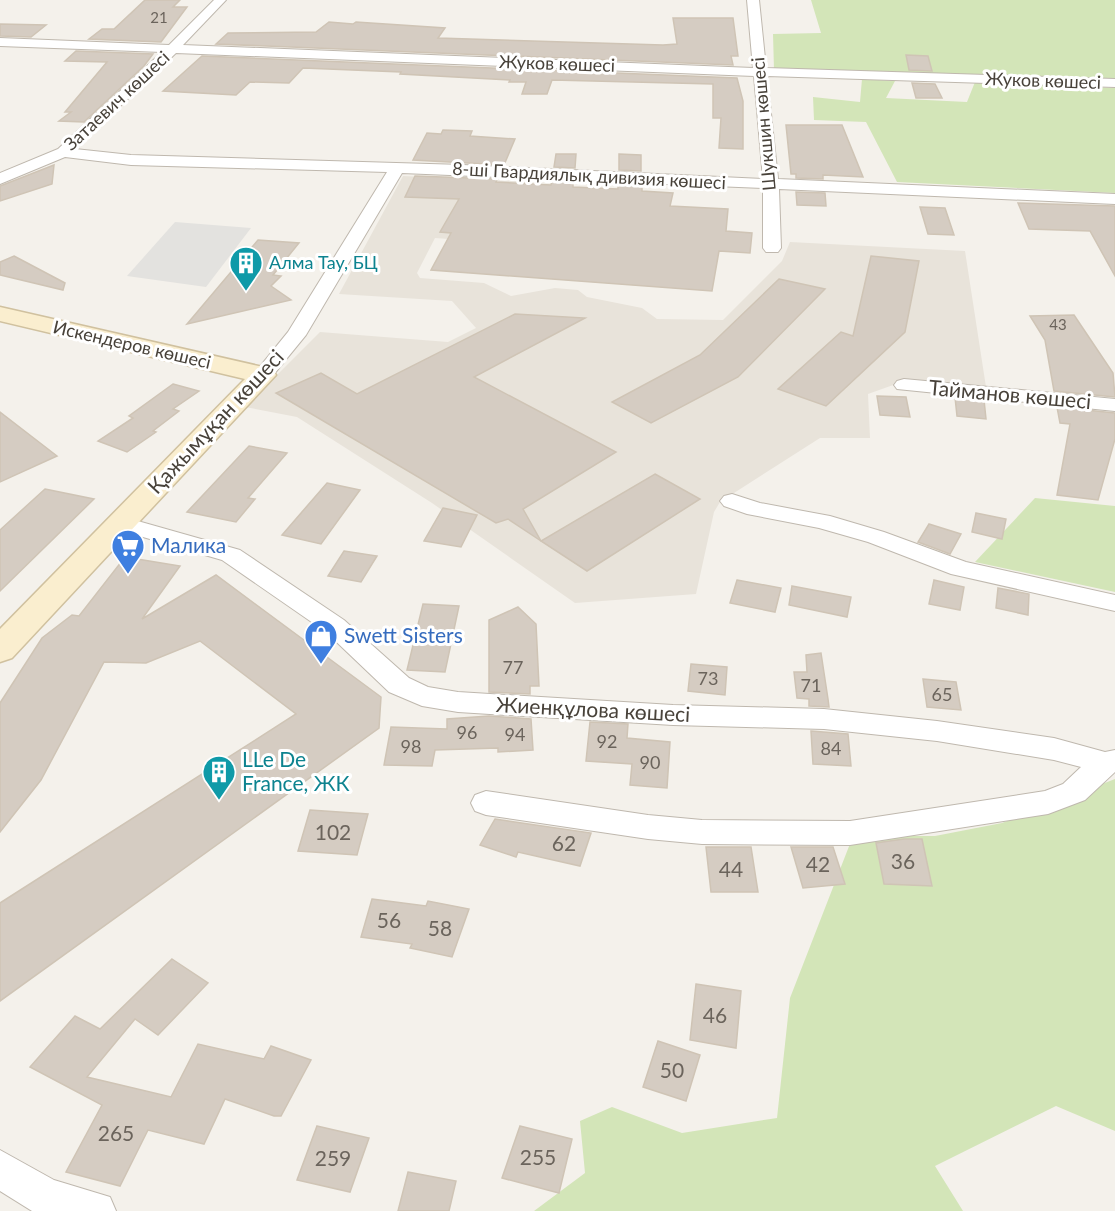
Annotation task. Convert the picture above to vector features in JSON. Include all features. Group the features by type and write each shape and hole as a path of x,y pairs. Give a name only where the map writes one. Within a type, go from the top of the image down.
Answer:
{"street":[{"name":"Затаевич көшесі","path":"0,179 63,152 173,49 220,0"},
{"name":"Шукшин көшесі","path":"753,0 771,185 772,248"},
{"name":"Жуков көшесі","path":"0,42 761,72 1115,83"},
{"name":"8-ші Гвардиялық дивизия көшесі","path":"63,152 131,160 397,168 1115,199"},
{"name":"Қажымұқан көшесі","path":"0,650 264,375 296,335 397,168"},
{"name":"Искендеров көшесі","path":"0,314 264,375"},
{"name":"Тайманов көшесі","path":"904,385 1115,405"},
{"path":"732,501 755,508 822,521 876,537 960,568 1115,603"},
{"name":"Жиенқұлова көшесі","path":"120,523 231,555 335,626 399,685 422,696 458,702 662,714 824,719 937,731 1054,749 1110,762"},
{"path":"486,802 648,827 702,832 850,833 1048,802 1074,792 1110,762"},
{"path":"0,1169 46,1197 96,1211"}],"shaded area":[{"path":"403,176 532,182 529,215 570,248 435,238 417,273 420,278 484,283 511,296 555,288 578,290 587,297 642,308 657,319 723,320 782,261 790,242 965,251 986,387 910,379 868,394 870,438 820,438 720,502 714,512 696,594 575,603 432,503 297,417 245,407 320,332 448,342 476,328 452,301 339,294"},
{"path":"175,222 251,228 206,287 127,276"}],"green space":[{"path":"811,0 1115,0 1115,79 774,70 773,34 821,33"},
{"path":"862,79 895,81 886,98 967,102 975,82 1115,88 1115,193 897,182 866,122 814,120 813,97 860,102"},
{"path":"1035,498 1115,506 1115,592 975,562"},
{"path":"1115,779 1115,1131 1056,1106 935,1166 963,1211 534,1211 585,1173 580,1121 612,1107 682,1133 777,1118 790,998 853,836 935,836 1002,823"}],"building":[{"path":"145,0 180,0 173,7 187,7 161,42 89,39 102,29 114,29"},
{"path":"673,18 733,18 738,56 731,56 733,65 216,44 228,33 316,32 329,22 353,24 356,22 445,28 438,38 663,45 677,44"},
{"path":"0,24 46,25 31,37 0,36"},
{"path":"76,51 153,54 144,66 84,122 59,121 71,112 65,112 107,62 65,61"},
{"path":"906,55 928,56 932,71 909,70"},
{"path":"202,56 737,78 743,101 743,149 719,148 721,118 713,118 713,84 552,80 547,94 522,94 526,82 400,74 401,72 303,68 289,83 250,82 236,95 163,91"},
{"path":"912,83 935,84 942,98 916,98"},
{"path":"786,125 842,125 863,177 823,175 823,179 796,178 796,174 791,174"},
{"path":"443,130 472,131 470,136 515,139 504,165 413,160 427,133 441,134"},
{"path":"556,154 576,154 575,168 554,167"},
{"path":"619,154 641,155 641,171 619,170"},
{"path":"54,165 52,184 0,201 0,186"},
{"path":"415,176 497,179 496,182 551,185 552,181 573,182 573,187 618,189 618,184 642,185 642,191 673,193 670,206 728,209 726,231 752,233 750,253 719,251 712,291 431,270 451,233 440,232 459,199 405,197"},
{"path":"796,192 825,193 826,206 797,205"},
{"path":"1018,203 1115,206 1115,276 1090,231 1029,229"},
{"path":"920,207 945,208 954,235 928,234"},
{"path":"258,240 299,243 273,275 281,276 271,286 291,300 187,324"},
{"path":"14,256 65,283 63,290 0,275 0,262"},
{"path":"871,256 919,261 905,332 826,406 778,389 841,332 853,336"},
{"path":"779,279 825,289 738,377 651,423 612,402 700,355"},
{"path":"515,314 585,318 474,377 616,452 523,509 541,541 508,519 496,523 276,393 321,373 357,394"},
{"path":"1074,315 1113,373 1115,397 1054,391 1045,340 1030,316"},
{"path":"173,384 199,391 173,409 179,411 153,431 156,432 127,452 98,441 133,418 129,416"},
{"path":"877,396 906,397 910,417 880,415"},
{"path":"955,397 984,400 986,419 957,416"},
{"path":"1057,407 1115,413 1115,439 1098,500 1057,495 1070,424 1060,423"},
{"path":"0,412 57,456 0,482"},
{"path":"249,446 287,453 248,498 255,499 236,522 187,512"},
{"path":"655,474 700,499 587,571 541,541"},
{"path":"327,483 360,490 321,544 282,535"},
{"path":"45,489 94,499 0,591 0,530"},
{"path":"443,508 477,515 461,547 424,541"},
{"path":"976,513 1006,519 1002,539 972,532"},
{"path":"929,524 961,534 950,554 918,542"},
{"path":"344,551 377,556 361,582 328,576"},
{"name":"LLe De France, ЖК","path":"125,557 180,566 142,619 216,575 381,697 379,728 0,1001 0,903 296,714 200,641 146,663 104,662 41,780 0,832 0,703 42,638 72,615 79,616"},
{"path":"737,580 781,588 775,612 730,603"},
{"path":"934,580 964,587 960,610 929,604"},
{"path":"792,586 851,597 847,617 789,605"},
{"path":"998,588 1029,594 1028,615 996,608"},
{"path":"423,604 459,606 445,672 407,670"},
{"path":"518,607 536,624 539,686 530,686 530,694 489,692 489,620"},
{"path":"821,653 829,707 809,706 809,699 797,698 794,672 807,672 806,655"},
{"path":"691,664 727,667 725,695 688,691"},
{"path":"923,679 956,682 961,710 927,707"},
{"path":"489,716 531,719 533,750 498,752 498,748 435,750 432,766 384,765 391,727 447,729 447,719"},
{"path":"590,722 628,724 627,738 670,742 667,788 630,785 632,764 586,761"},
{"path":"811,731 848,734 851,766 813,764"},
{"path":"310,810 368,814 357,855 298,851"},
{"path":"495,819 591,833 580,866 518,852 516,857 480,845"},
{"path":"922,839 932,886 884,884 876,843"},
{"path":"706,847 751,847 758,892 711,892"},
{"path":"791,847 833,847 845,884 803,888"},
{"path":"372,899 426,906 428,901 469,909 452,957 410,948 412,944 361,937"},
{"path":"172,959 208,983 158,1035 135,1019 87,1077 171,1097 198,1044 264,1059 271,1046 311,1060 281,1116 274,1116 225,1099 204,1144 148,1130 120,1186 66,1172 102,1105 30,1067 75,1016 100,1029"},
{"path":"696,984 741,991 736,1048 690,1040"},
{"path":"658,1041 700,1055 686,1101 643,1087"},
{"path":"317,1126 369,1138 350,1192 297,1180"},
{"path":"520,1126 572,1139 559,1193 502,1178"},
{"path":"408,1172 456,1181 449,1211 398,1211"}],"place":[{"name":"Алма Тау, БЦ","path":"246,292"},
{"name":"Малика","path":"128,575"},
{"name":"Swett Sisters","path":"321,665"},
{"name":"LLe De France, ЖК","path":"219,801"}]}
